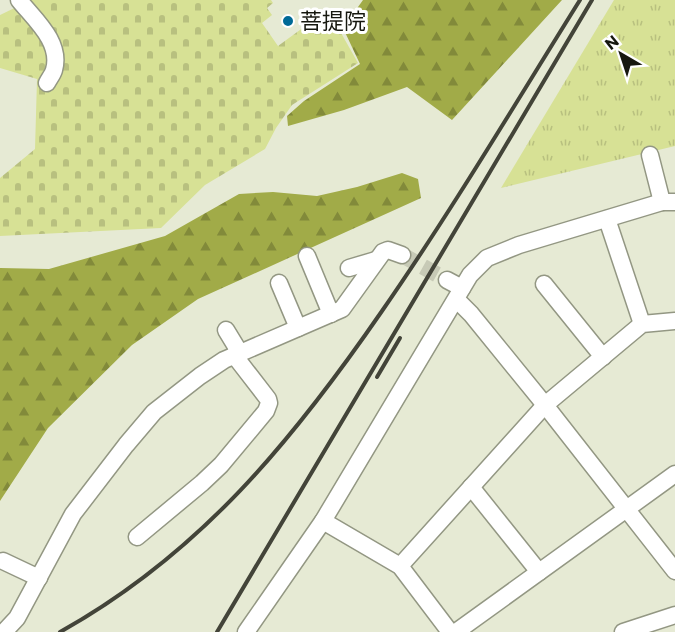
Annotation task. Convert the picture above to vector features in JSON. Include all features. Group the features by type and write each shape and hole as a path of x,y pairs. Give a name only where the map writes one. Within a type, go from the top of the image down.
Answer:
{"street":[{"path":"19,0 47,33 55,55 54,70 47,83"},
{"path":"246,632 323,521 470,275 487,258 519,246 669,202 650,155"},
{"path":"607,219 642,324"},
{"path":"4,632 18,618 73,514 142,426 168,400 200,375 237,354 342,309 376,260 388,250 402,255"},
{"path":"307,256 332,314"},
{"path":"349,268 376,260"},
{"path":"447,280 471,314 626,510 672,561"},
{"path":"279,283 298,328"},
{"path":"544,284 603,357"},
{"path":"400,566 545,405 642,324 675,321"},
{"path":"137,537 221,465 266,411 268,399 237,354 226,330"},
{"path":"456,632 675,474"},
{"path":"471,487 539,572"},
{"path":"323,521 400,566 450,632"},
{"path":"3,561 39,578"},
{"path":"623,632 675,615"}],"green space":[{"path":"27,0 271,0 273,3 267,8 272,15 262,23 278,46 315,19 332,17 358,63 292,105 265,149 205,185 161,228 0,236 0,178 35,149 37,79 0,68 0,15"},
{"path":"363,0 562,0 452,120 407,87 344,110 288,126 287,116 304,101 360,64 343,28"},
{"path":"614,0 675,0 675,146 501,188"},
{"path":"402,173 418,179 421,198 198,299 132,345 48,428 0,501 0,268 49,269 165,236 239,194 273,192 317,196"}],"tunnel":[{"path":"402,255 447,280"}],"railway":[{"path":"60,632 110,601 157,567 240,491 278,449 348,359 408,273 580,0"},
{"path":"217,632 592,0"},
{"path":"377,377 400,338"}],"place":[{"name":"菩提院","path":"288,21"}]}
